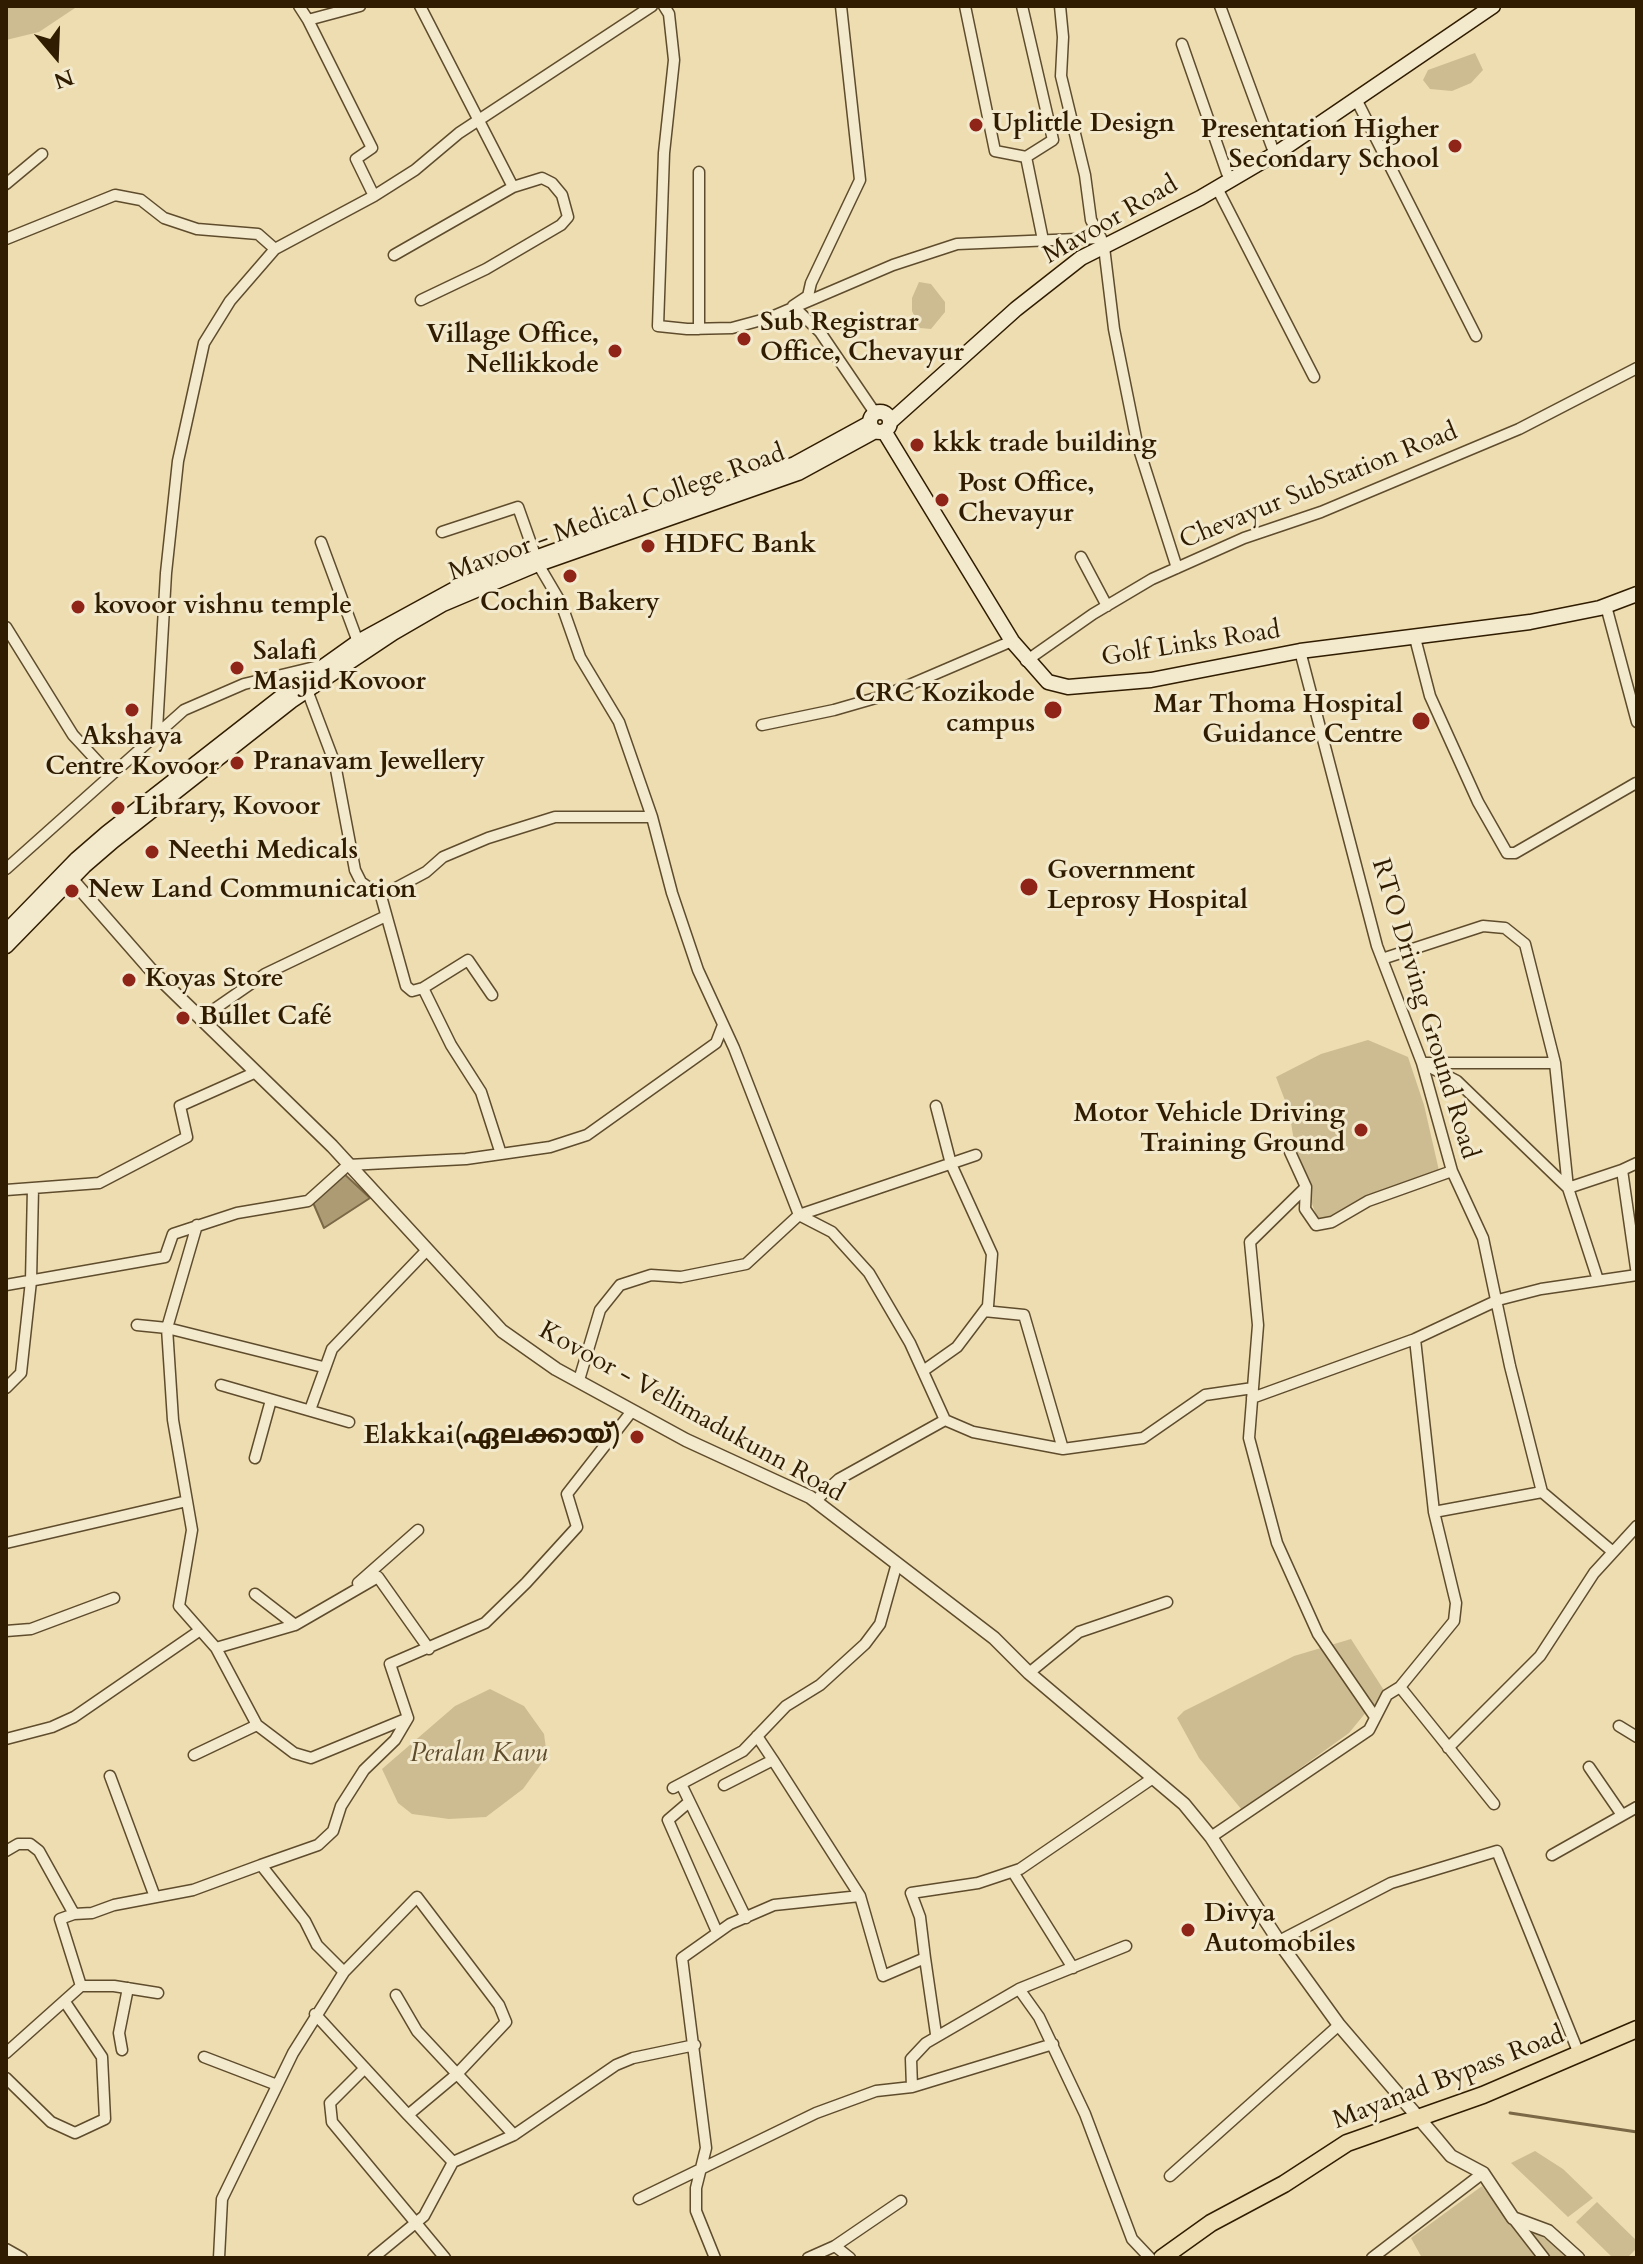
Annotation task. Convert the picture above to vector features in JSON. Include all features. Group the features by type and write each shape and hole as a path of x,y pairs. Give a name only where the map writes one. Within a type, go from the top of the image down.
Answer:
{"main road":[{"name":"Mavoor Road","path":"880,422 1103,242 1272,147 1480,6"},
{"name":"Mavoor Road","path":"1103,242 1217,188 1280,151 1493,6"},
{"name":"Mavoor - Medical College Road","path":"6,946 32,911 68,875 307,690 337,661 443,604 537,559 798,473 880,422"},
{"name":"Golf Links Road","path":"880,422 1026,661 1048,682 1068,687 1151,680 1300,651 1530,622 1606,606 1637,594"},
{"path":"68,875 107,833 337,661 358,642 439,595 537,559"},
{"path":"6,932 32,911"},
{"name":"Mayanad Bypass Road","path":"1162,2258 1211,2223 1284,2184 1321,2156 1372,2132 1483,2095 1637,2029"}],"street":[{"path":"299,6 372,148 356,159 374,196"},
{"path":"308,20 360,6"},
{"path":"420,6 513,187"},
{"path":"157,730 166,573 178,461 204,343 230,301 275,249 374,196 480,120 652,6"},
{"path":"664,6 669,14 674,60 664,153 658,326 732,328 769,318 893,265 957,244 1043,240 1103,242"},
{"path":"793,306 808,296 811,283 860,180 841,6"},
{"path":"965,6 995,151 1026,157 1053,140 1022,6"},
{"path":"1060,6 1063,37 1061,76 1085,175 1091,220 1103,242 1114,329 1137,443 1177,568"},
{"path":"1220,6 1272,147"},
{"path":"1182,44 1227,173"},
{"path":"1356,99 1476,336"},
{"path":"6,184 42,154"},
{"path":"1026,157 1043,240"},
{"path":"699,172 699,329"},
{"path":"394,255 513,187 542,178 552,183 562,195 568,217 561,225 494,265 421,300"},
{"path":"1217,188 1314,377"},
{"path":"6,239 115,195 141,200 164,218 197,229 258,234 275,249"},
{"path":"793,306 820,332 880,422"},
{"name":"Chevayur SubStation Road","path":"1026,661 1107,606 1177,568 1519,429 1637,368"},
{"path":"442,532 518,507 537,559 561,603 580,657 619,722 652,817 682,926 799,1215 832,1232 869,1273 923,1371 945,1420 973,1432 1063,1449 1143,1438 1205,1395 1252,1393 1415,1339 1498,1300 1637,1275 1622,1170"},
{"path":"321,542 358,642"},
{"path":"1081,557 1107,606"},
{"path":"1606,606 1637,722"},
{"path":"6,627 73,735 110,775"},
{"path":"1415,638 1430,696 1478,802 1507,853 1515,853 1637,783"},
{"path":"762,725 886,695 1012,641"},
{"name":"RTO Driving Ground Road","path":"1300,651 1382,959 1422,1063 1452,1171 1483,1238 1542,1492"},
{"path":"6,869 157,730 184,710 244,684 337,661"},
{"path":"307,690 335,764 355,870 361,882 381,896 406,986 412,991 423,988 468,960 492,995"},
{"path":"381,896 426,872 443,857 488,838 555,817 652,817"},
{"name":"Kovoor - Vellimadukunn Road","path":"68,875 151,970 348,1165 502,1331 556,1369 632,1411 815,1501 994,1638 1029,1673 1184,1804 1211,1837 1339,2025 1451,2156 1483,2173"},
{"path":"200,1019 236,991 265,974 386,916"},
{"path":"1382,959 1483,926 1505,928 1525,944 1555,1063 1568,1188 1598,1280"},
{"path":"423,988 451,1045 481,1092 501,1154"},
{"path":"6,1285 165,1257 169,1237 237,1213 308,1201 348,1165 501,1154 550,1147 587,1135 716,1043 723,1025"},
{"path":"1422,1063 1555,1063"},
{"path":"1422,1063 1457,1081 1568,1188"},
{"path":"6,1190 99,1183 187,1137 180,1106 254,1073"},
{"path":"923,1371 957,1347 988,1306 992,1254 951,1164 936,1106"},
{"path":"1290,1152 1306,1187 1305,1209 1316,1225 1332,1222 1368,1201 1452,1171"},
{"path":"579,1380 600,1310 620,1285 651,1275 681,1277 746,1264 799,1215 976,1155"},
{"path":"1568,1188 1637,1163"},
{"path":"1306,1187 1250,1242 1258,1325 1249,1438 1277,1543 1318,1634 1375,1717"},
{"path":"6,1388 21,1373 31,1281 33,1188"},
{"path":"197,1225 167,1328 173,1420 192,1530 179,1606 216,1648 257,1725 294,1753 311,1758 408,1718"},
{"path":"310,1410 332,1349 426,1251"},
{"path":"984,1311 1024,1315 1063,1449"},
{"path":"137,1325 167,1328 323,1367"},
{"path":"1211,1837 1369,1730 1387,1695 1400,1687 1454,1621 1456,1603 1434,1512 1415,1339"},
{"path":"221,1385 349,1422"},
{"path":"255,1458 271,1400"},
{"path":"81,1986 60,1919 193,1890 318,1845 333,1831 341,1806 364,1770 395,1740 408,1718 390,1664 485,1623 564,1543 577,1527 567,1494 632,1411"},
{"path":"815,1501 839,1479 945,1420"},
{"path":"1434,1512 1542,1492 1613,1552"},
{"path":"6,1543 187,1501"},
{"path":"1448,1748 1540,1656 1594,1573 1637,1526"},
{"path":"348,1593 418,1530"},
{"path":"746,1918 689,1802 677,1786 743,1751 786,1706 820,1685 865,1644 880,1624 897,1563"},
{"path":"216,1648 295,1625 378,1577 429,1649"},
{"path":"255,1594 295,1625"},
{"path":"6,1631 31,1629 114,1598"},
{"path":"1029,1673 1079,1632 1167,1602"},
{"path":"6,1739 52,1727 74,1717 199,1631"},
{"path":"1400,1687 1494,1804"},
{"path":"194,1755 257,1725"},
{"path":"1619,1726 1637,1737"},
{"path":"757,1736 860,1896 883,1976 925,1958"},
{"path":"724,1785 773,1760"},
{"path":"1589,1767 1622,1815"},
{"path":"110,1776 155,1897"},
{"path":"936,2034 920,1917 911,1893 978,1883 1013,1872 1081,1830 1153,1778"},
{"path":"689,1802 668,1820 717,1932"},
{"path":"1552,1855 1637,1807"},
{"path":"6,1851 18,1844 30,1844 39,1851 74,1914"},
{"path":"1279,1941 1391,1883 1497,1851 1579,2054"},
{"path":"261,1865 305,1921 317,1945 344,1972"},
{"path":"1013,1872 1073,1968"},
{"path":"715,2258 696,2211 696,2188 706,2148 682,1958 717,1932 774,1905 860,1896"},
{"path":"219,2258 222,2199 315,2014 344,1972 417,1897 499,2005 506,2022 457,2074 408,2115"},
{"path":"912,2087 911,2059 936,2034 1019,1989 1126,1946"},
{"path":"6,2053 81,1986 158,1993"},
{"path":"122,2050 119,2033 128,1988"},
{"path":"1019,1989 1039,2017 1085,2114 1132,2239 1150,2258"},
{"path":"396,1995 417,2031 514,2135"},
{"path":"6,2078 51,2122 75,2133 105,2119 102,2057 65,2002"},
{"path":"315,2014 453,2162"},
{"path":"1170,2176 1339,2025"},
{"path":"639,2199 816,2113 876,2091 912,2087 1053,2044"},
{"path":"373,2258 417,2223 453,2162 514,2135 616,2065 633,2058 695,2045"},
{"path":"204,2057 277,2085"},
{"path":"365,2068 330,2103 328,2112 337,2133 445,2258"},
{"path":"1372,2258 1483,2173 1544,2258"},
{"path":"808,2258 835,2246 901,2201"},
{"path":"1513,2218 1548,2231 1578,2258"},
{"path":"835,2246 850,2258"},
{"path":"6,2249 22,2258"}],"green space":[{"path":"6,6 78,6 39,32 6,40"},
{"path":"1475,53 1483,70 1471,83 1452,91 1430,89 1423,80 1428,70"},
{"path":"919,282 931,284 945,302 945,312 931,329 920,328 912,311 912,298"},
{"name":"Motor Vehicle Driving Training Ground","path":"1368,1040 1408,1057 1424,1105 1440,1175 1319,1223 1298,1165 1289,1111 1276,1077 1321,1054"},
{"path":"1351,1639 1387,1695 1367,1711 1349,1733 1242,1810 1199,1758 1177,1718 1184,1711 1294,1656"},
{"name":"Peralan Kavu","path":"490,1689 524,1706 544,1734 547,1756 523,1789 486,1817 449,1819 412,1814 398,1803 382,1769 455,1706"},
{"path":"1535,2151 1563,2169 1593,2198 1568,2217 1511,2163"},
{"path":"1482,2186 1536,2258 1422,2258 1411,2238"},
{"path":"1597,2202 1637,2241 1637,2248 1627,2258 1613,2258 1576,2222"},
{"path":"1530,2230 1551,2242 1571,2258 1551,2258"}],"shaded area":[{"path":"340,1170 370,1198 324,1228 311,1198"}],"waterway":[{"path":"1510,2113 1637,2132"}],"place":[{"name":"Uplittle Design","path":"976,125"},
{"name":"Presentation Higher Secondary School","path":"1455,146"},
{"name":"Sub Registrar Office, Chevayur","path":"744,339"},
{"name":"Village Office, Nellikkode","path":"615,351"},
{"name":"kkk trade building","path":"917,445"},
{"name":"Post Office, Chevayur","path":"942,500"},
{"name":"HDFC Bank","path":"648,546"},
{"name":"Cochin Bakery","path":"570,576"},
{"name":"kovoor vishnu temple","path":"78,607"},
{"name":"Salafi Masjid Kovoor","path":"237,668"},
{"name":"Akshaya Centre Kovoor","path":"132,710"},
{"name":"CRC Kozikode campus","path":"1053,710"},
{"name":"Mar Thoma Hospital Guidance Centre","path":"1421,721"},
{"name":"Pranavam Jewellery","path":"237,763"},
{"name":"Library, Kovoor","path":"118,808"},
{"name":"Neethi Medicals","path":"152,852"},
{"name":"Government Leprosy Hospital","path":"1029,887"},
{"name":"New Land Communication","path":"72,891"},
{"name":"Koyas Store","path":"129,980"},
{"name":"Bullet Café","path":"183,1018"},
{"name":"Motor Vehicle Driving Training Ground","path":"1361,1130"},
{"name":"Elakkai(ഏലക്കായ്)","path":"637,1437"},
{"name":"Divya Automobiles","path":"1188,1930"}]}
